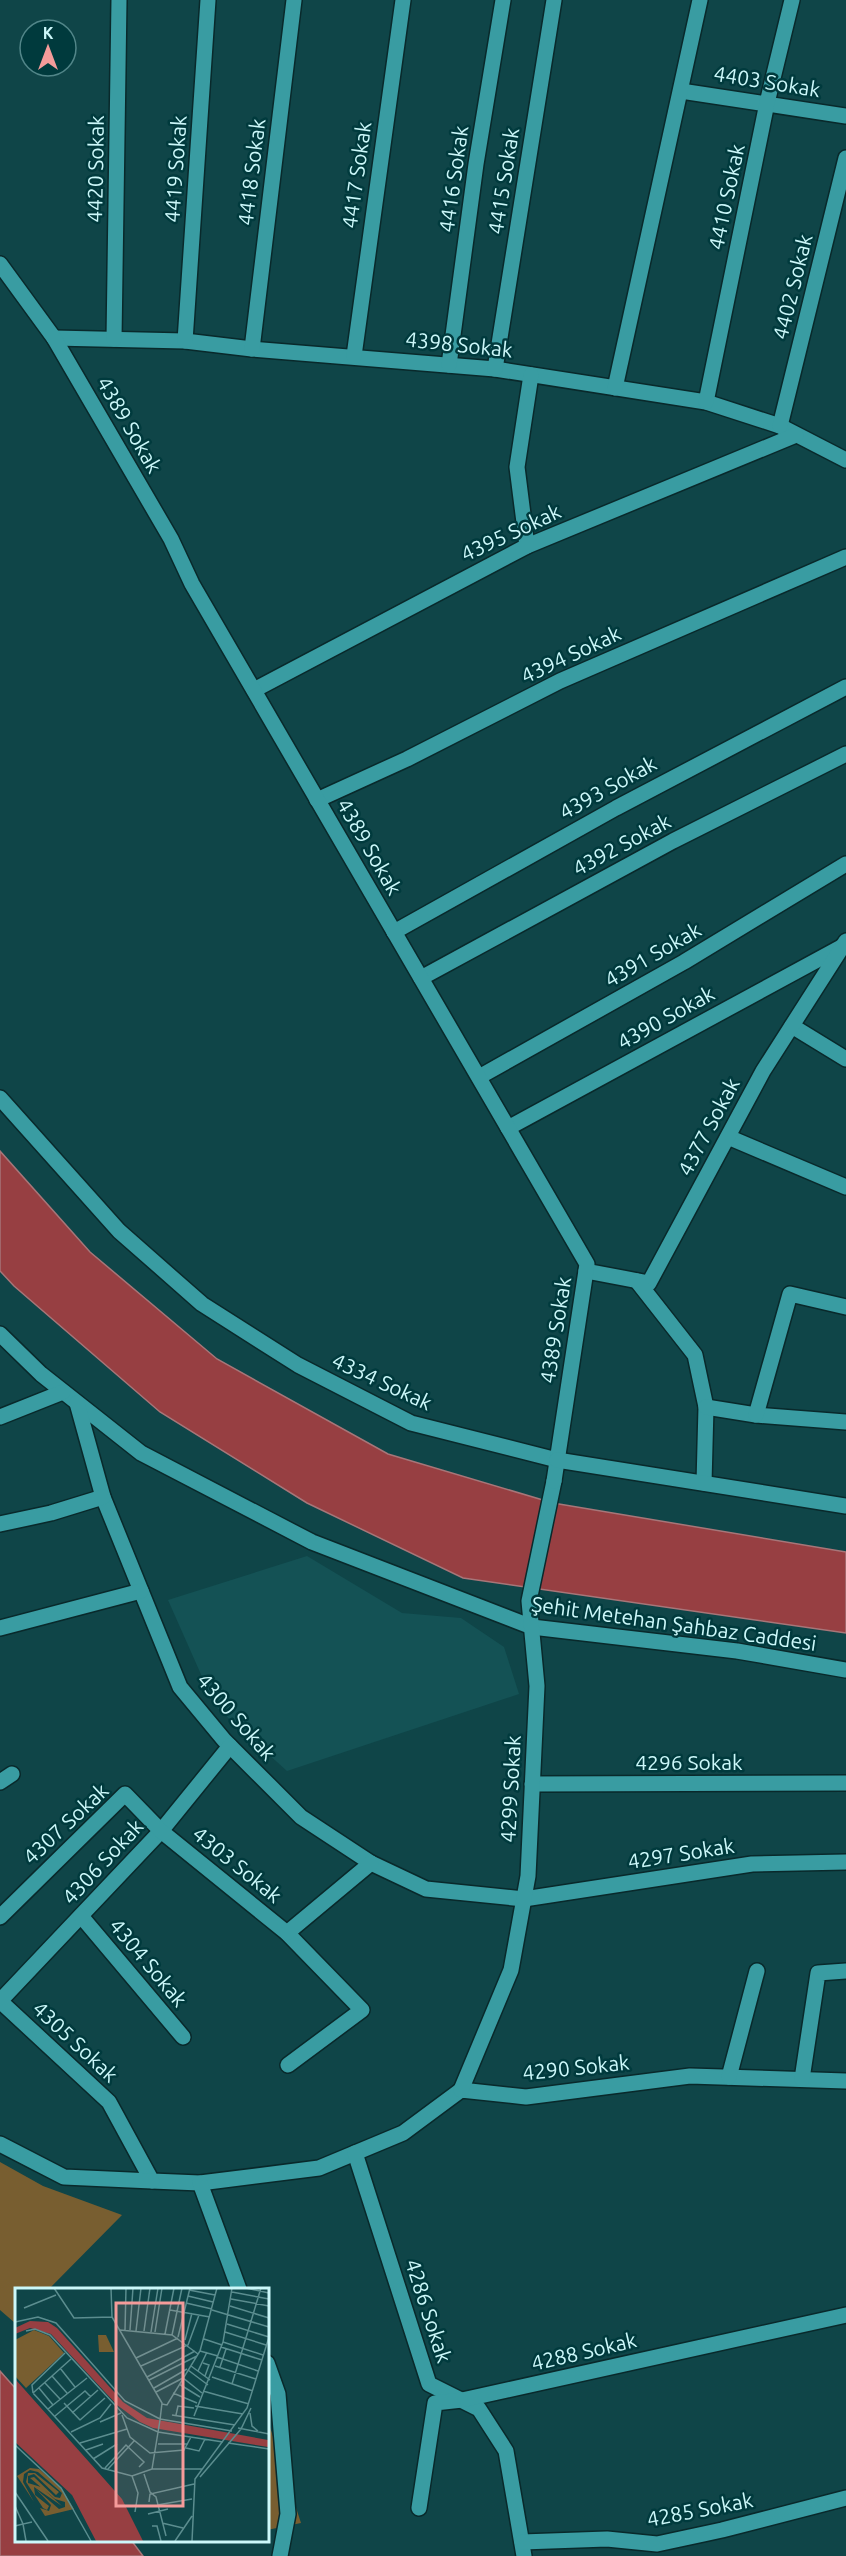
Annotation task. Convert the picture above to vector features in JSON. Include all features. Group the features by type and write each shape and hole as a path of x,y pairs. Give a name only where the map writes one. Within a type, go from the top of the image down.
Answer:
{"street":[{"name":"4420 Sokak","path":"114,339 119,0"},
{"name":"4419 Sokak","path":"185,340 208,0"},
{"name":"4418 Sokak","path":"252,349 294,0"},
{"name":"4417 Sokak","path":"354,356 403,0"},
{"name":"4416 Sokak","path":"449,365 476,164 503,0"},
{"name":"4415 Sokak","path":"495,369 554,0"},
{"path":"615,388 700,0"},
{"name":"4410 Sokak","path":"706,402 767,103 792,0"},
{"name":"4403 Sokak","path":"681,91 846,116"},
{"name":"4402 Sokak","path":"780,426 846,158"},
{"name":"4389 Sokak","path":"0,264 54,338 171,539 192,584 588,1264 554,1481"},
{"name":"4398 Sokak","path":"54,338 185,340 252,349 495,369 706,402 780,426 846,460"},
{"path":"527,546 517,467 531,375"},
{"name":"4395 Sokak","path":"254,690 527,546 796,435"},
{"name":"4394 Sokak","path":"317,800 407,759 561,681 846,557"},
{"name":"4393 Sokak","path":"394,932 616,807 846,687"},
{"name":"4392 Sokak","path":"421,978 673,840 846,754"},
{"name":"4391 Sokak","path":"479,1077 684,962 846,864"},
{"name":"4377 Sokak","path":"637,1281 649,1283 763,1071 845,944"},
{"name":"4390 Sokak","path":"508,1128 845,944"},
{"path":"792,1026 846,1059"},
{"name":"4334 Sokak","path":"0,1098 119,1231 212,1310 298,1365 411,1423 557,1460 846,1506"},
{"path":"728,1137 846,1187"},
{"path":"586,1271 637,1281 695,1355 706,1407 704,1483"},
{"path":"756,1415 790,1294 846,1307"},
{"name":"Şehit Metehan Şahbaz Caddesi","path":"0,1334 41,1374 141,1453 312,1542 532,1627 737,1651 846,1670"},
{"path":"0,1417 63,1392"},
{"name":"4300 Sokak","path":"77,1402 103,1497 180,1687 230,1746 301,1817 371,1863 426,1889 524,1899"},
{"path":"706,1407 756,1415 846,1422"},
{"name":"4299 Sokak","path":"461,2091 511,1970 528,1876 537,1686 530,1601 554,1481"},
{"path":"0,1524 51,1513 103,1497"},
{"path":"0,1628 141,1591"},
{"name":"4306 Sokak","path":"0,2001 161,1831 230,1746"},
{"name":"4296 Sokak","path":"532,1784 846,1783"},
{"name":"4307 Sokak","path":"0,1917 125,1794 161,1831"},
{"name":"4303 Sokak","path":"161,1831 288,1933 362,2010 288,2065"},
{"name":"4297 Sokak","path":"524,1899 752,1864 846,1862"},
{"path":"288,1933 371,1863"},
{"name":"4304 Sokak","path":"81,1916 183,2037"},
{"path":"729,2077 757,1971"},
{"path":"802,2079 818,1973 846,1971"},
{"name":"4305 Sokak","path":"0,2001 109,2102 152,2181"},
{"name":"4290 Sokak","path":"461,2091 526,2097 690,2076 846,2081"},
{"path":"0,2144 64,2177 200,2183 319,2168 403,2133 461,2091"},
{"name":"4286 Sokak","path":"355,2153 429,2384 479,2409 506,2451 523,2549"},
{"path":"200,2183 239,2288"},
{"name":"4288 Sokak","path":"419,2508 435,2403 462,2400 846,2315"},
{"path":"268,2366 278,2394 288,2514 280,2556"},
{"name":"4285 Sokak","path":"523,2549 607,2540 657,2544 846,2498"}],"shaded area":[{"path":"0,1151 90,1252 217,1359 388,1454 553,1503 846,1552 846,1633 463,1578 307,1503 160,1412 14,1286 0,1271"},
{"path":"307,1556 402,1613 461,1618 504,1647 519,1694 287,1771 215,1706 168,1600"},
{"path":"0,2162 43,2186 122,2215 50,2288 15,2288 15,2323 0,2310"},
{"path":"0,2371 15,2388 15,2541 132,2541 143,2556 0,2556"},
{"path":"268,2421 301,2523 268,2530"}]}
